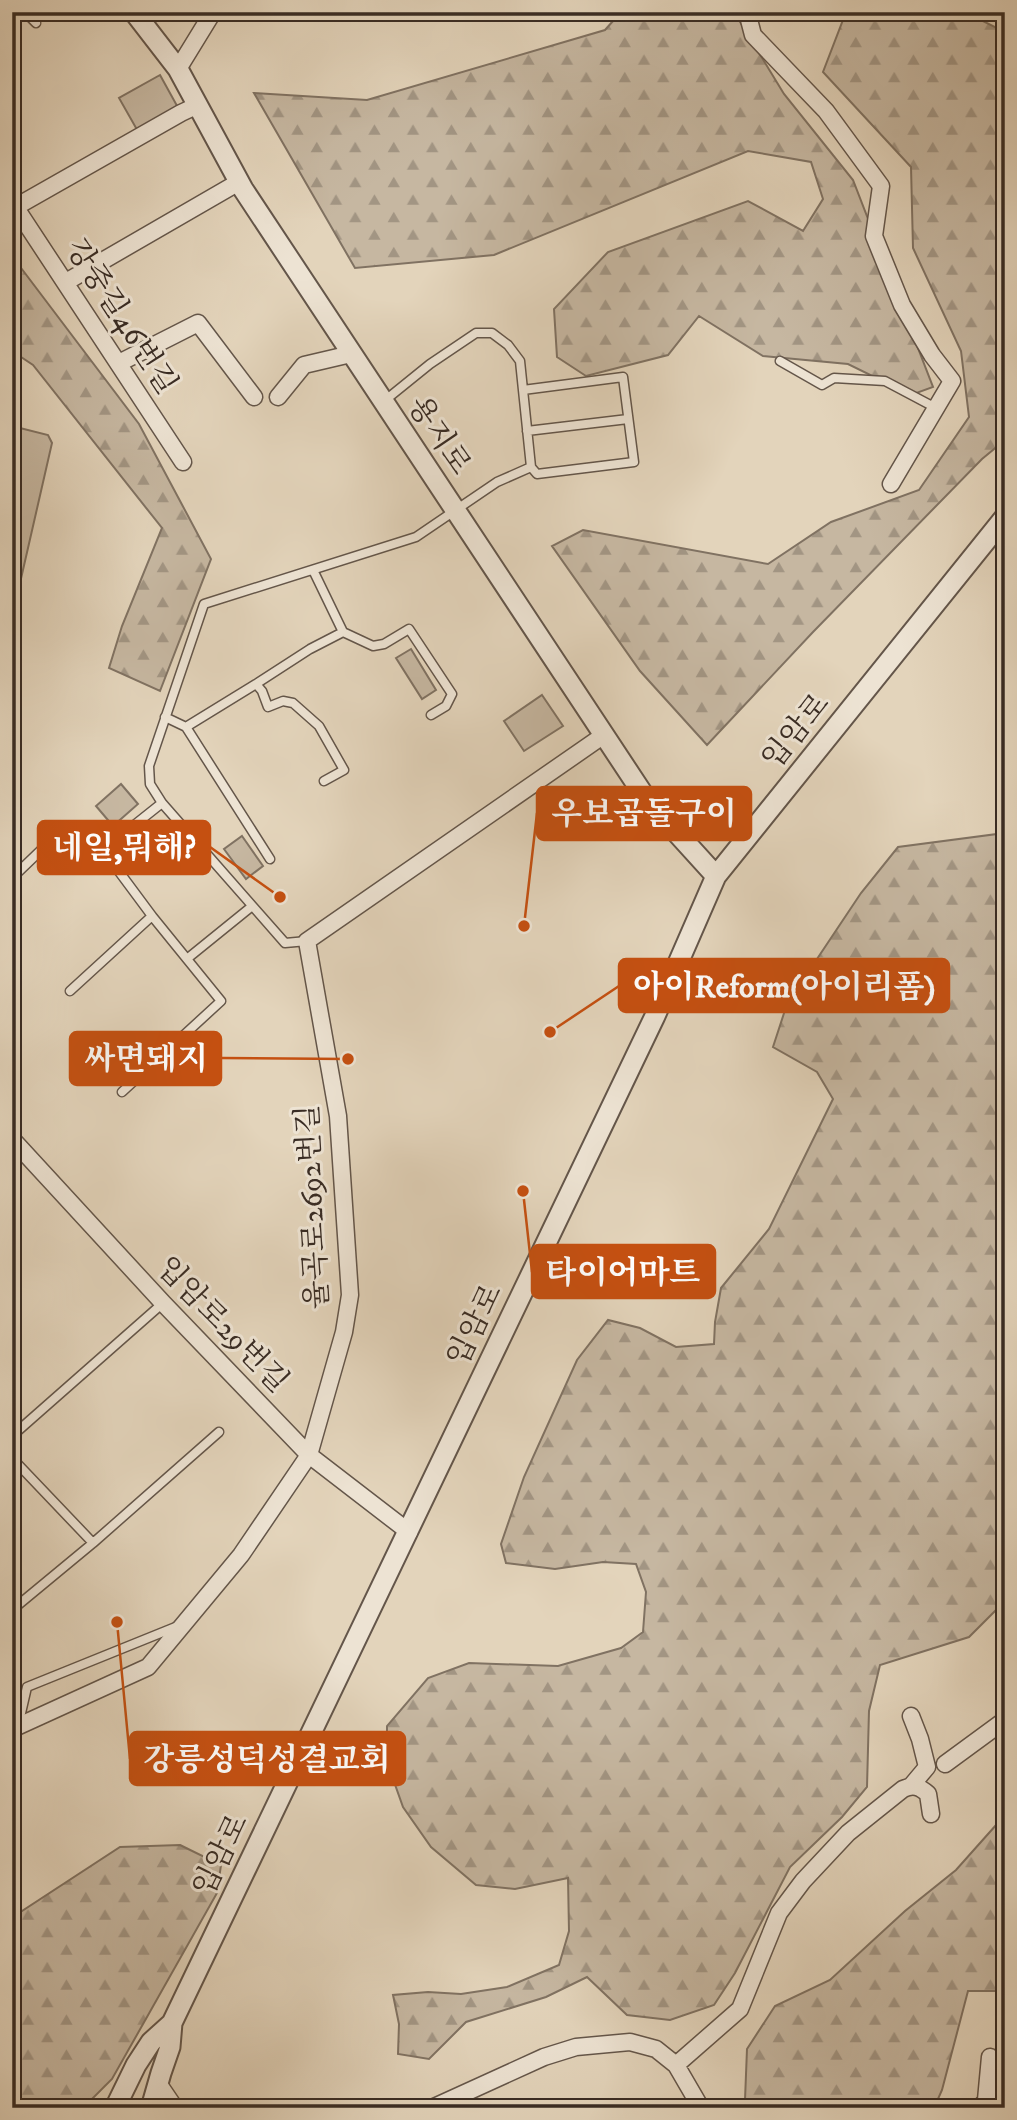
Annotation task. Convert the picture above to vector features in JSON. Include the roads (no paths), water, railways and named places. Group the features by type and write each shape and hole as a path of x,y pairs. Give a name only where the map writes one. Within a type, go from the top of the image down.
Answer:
{"street":[{"name":"용지로","path":"134,12 178,69 239,182 647,800 716,876"},
{"path":"178,69 213,12"},
{"path":"747,12 753,35 825,111 881,186 874,236 902,305 952,382 891,484"},
{"path":"14,206 198,105"},
{"path":"66,282 239,182"},
{"name":"강중길46번길","path":"14,206 183,462"},
{"path":"118,363 198,323 254,397"},
{"path":"278,397 304,365 351,354"},
{"name":"입암로","path":"172,2023 655,1016 716,876 1002,528"},
{"path":"307,941 604,735"},
{"name":"율곡로2692번길","path":"15,1728 148,1667 241,1555 309,1455 344,1332 350,1295 338,1116 307,941"},
{"name":"입암로29번길","path":"12,1139 163,1303 309,1455 409,1532"},
{"path":"911,1716 927,1767"},
{"path":"676,2065 740,2009 779,1913 803,1881 848,1833 894,1796 911,1786 927,1767 948,1765 1005,1720"},
{"path":"911,1786 920,1787 928,1794 931,1814"},
{"path":"151,2108 170,2048 172,2023"},
{"path":"116,2108 136,2065 151,2042 172,2023"},
{"path":"432,2108 544,2057 576,2047 630,2042 656,2049 676,2065 701,2108"},
{"path":"983,2104 990,2057"},
{"path":"158,2082 176,2108"},
{"path":"983,2104 1005,2095"}],"lane":[{"path":"25,12 36,23"},
{"path":"383,402 430,363 476,333 492,333 508,345 520,361 527,431 531,467 537,474 634,462 623,377 523,390"},
{"path":"780,361 822,385 834,378 885,381 936,408"},
{"path":"527,431 628,419"},
{"path":"307,941 285,943 162,803 150,784 149,766 204,604 416,537 497,482 531,467"},
{"path":"313,570 343,632 373,646 384,644 409,629 452,694 446,706 431,715"},
{"path":"186,727 310,649 343,632"},
{"path":"256,684 268,707 283,701 293,703 319,726 344,769 324,781"},
{"path":"165,717 186,727 270,859"},
{"path":"103,850 162,803"},
{"path":"12,878 65,827 103,850 221,1001 122,1092"},
{"path":"188,958 251,907"},
{"path":"70,991 152,916"},
{"path":"12,1436 163,1303"},
{"path":"12,1610 219,1432"},
{"path":"12,1458 93,1543"},
{"path":"15,1728 27,1686 184,1624"}],"place":[{"name":"네일,뭐해?","path":"280,897"},
{"name":"우보곱돌구이","path":"524,926"},
{"name":"아이Reform(아이리폼)","path":"550,1032"},
{"name":"싸면돼지","path":"348,1059"},
{"name":"타이어마트","path":"523,1191"},
{"name":"강릉성덕성결교회","path":"117,1622"}]}
